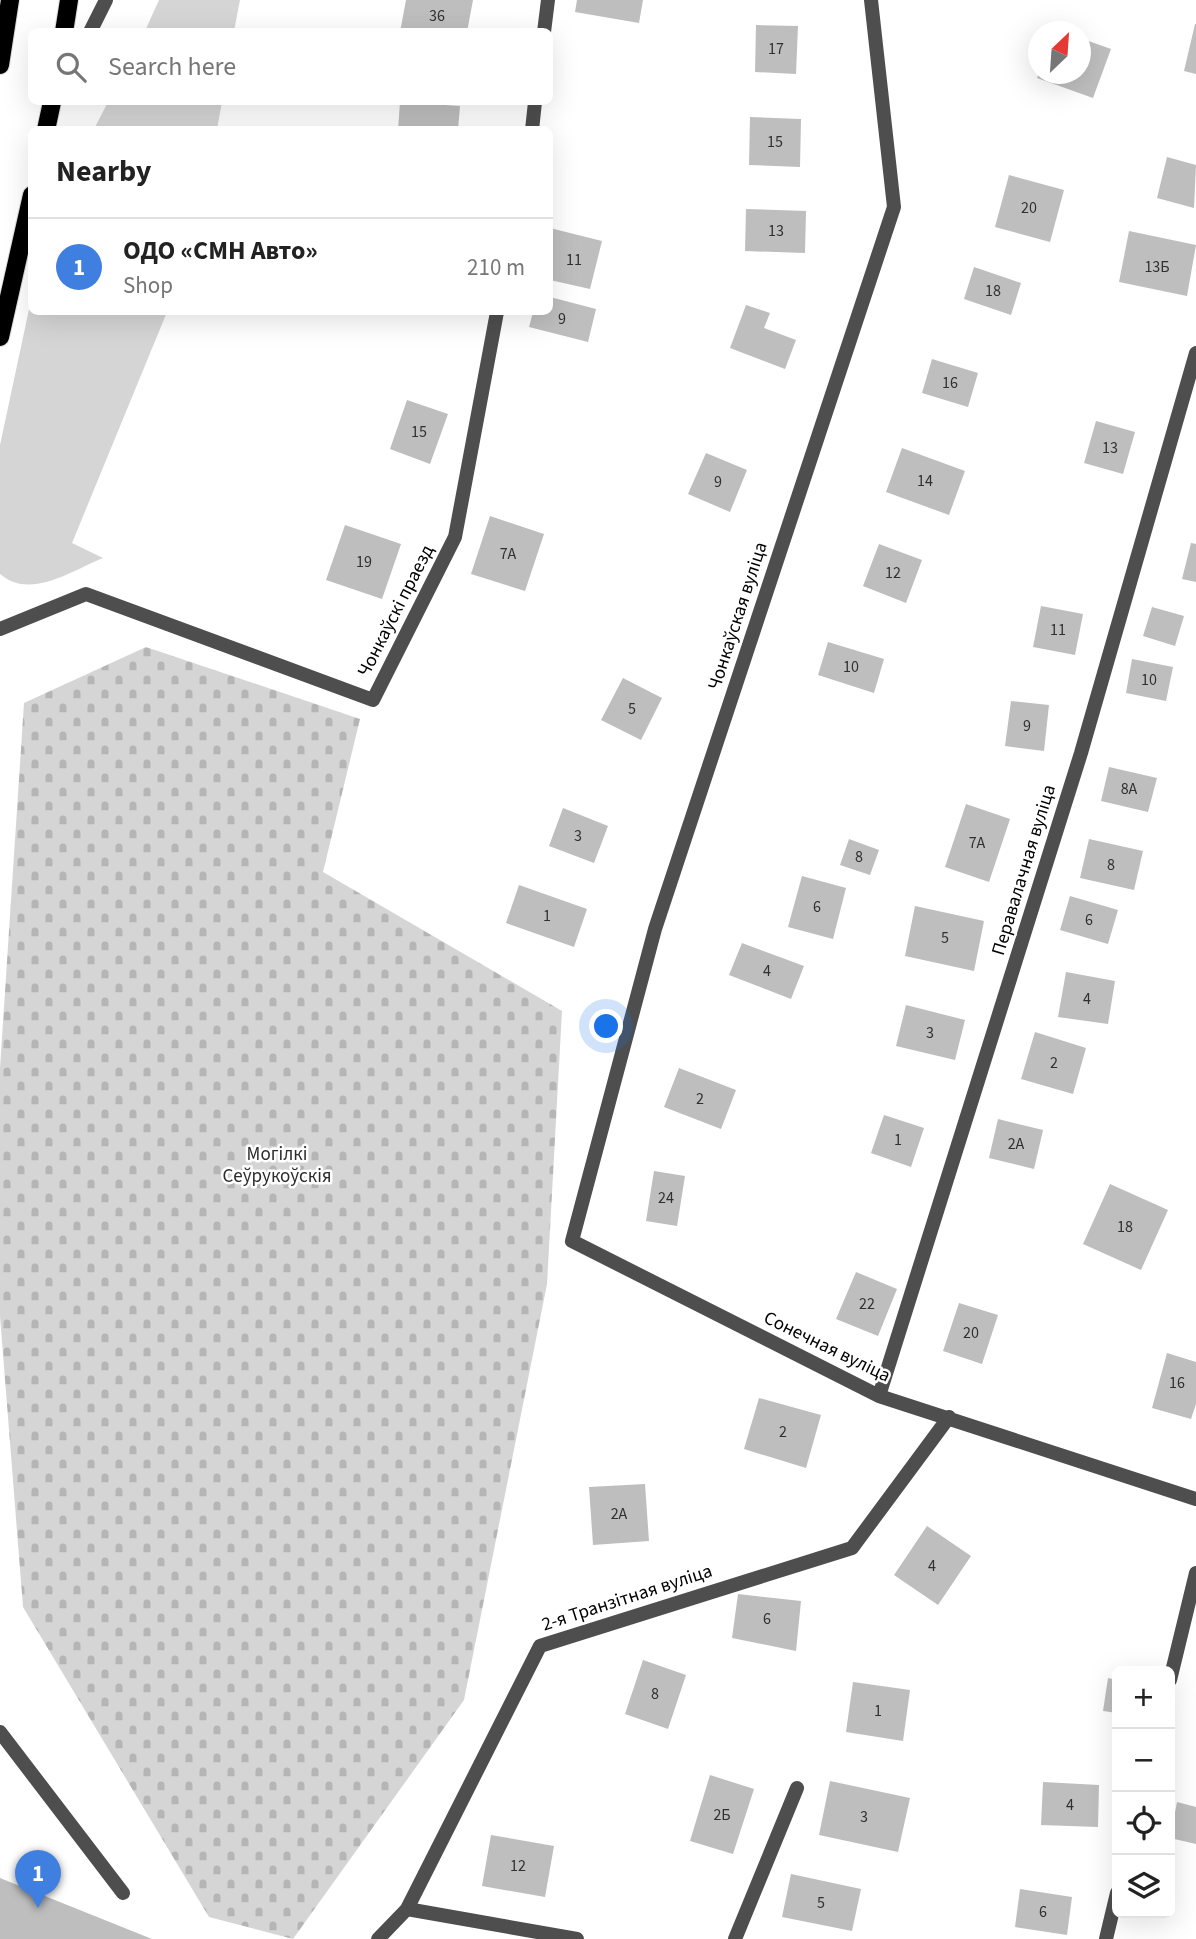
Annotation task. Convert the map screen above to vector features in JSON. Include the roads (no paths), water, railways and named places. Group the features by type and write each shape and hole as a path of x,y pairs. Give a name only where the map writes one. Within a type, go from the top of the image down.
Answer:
{"main road":[{"path":"0,65 10,0"},
{"path":"65,28 69,0"},
{"path":"0,337 28,213"}],"street":[{"path":"92,28 106,0"},
{"path":"544,28 548,0"},
{"name":"Чонкаўская вуліца","path":"572,1241 655,929 894,207 871,0"},
{"path":"532,126 535,105"},
{"name":"Чонкаўскі праезд","path":"0,629 86,594 373,700 455,537 496,315"},
{"name":"Перавалачная вуліца","path":"879,1396 1081,753 1196,353"},
{"name":"Сонечная вуліца","path":"572,1241 879,1396 1196,1499"},
{"name":"2-я Транзітная вуліца","path":"378,1939 407,1909 540,1646 852,1548 950,1418"},
{"path":"1173,1666 1196,1573"},
{"path":"0,1732 123,1893"},
{"path":"735,1939 797,1788"},
{"path":"407,1909 577,1939"},
{"path":"1106,1939 1112,1914"}],"place":[{"name":"ОДО «СМН Авто»","path":"38,1908"}],"park label":[{"name":"Могілкі Сеўрукоўскія","path":"277,1165"}]}
